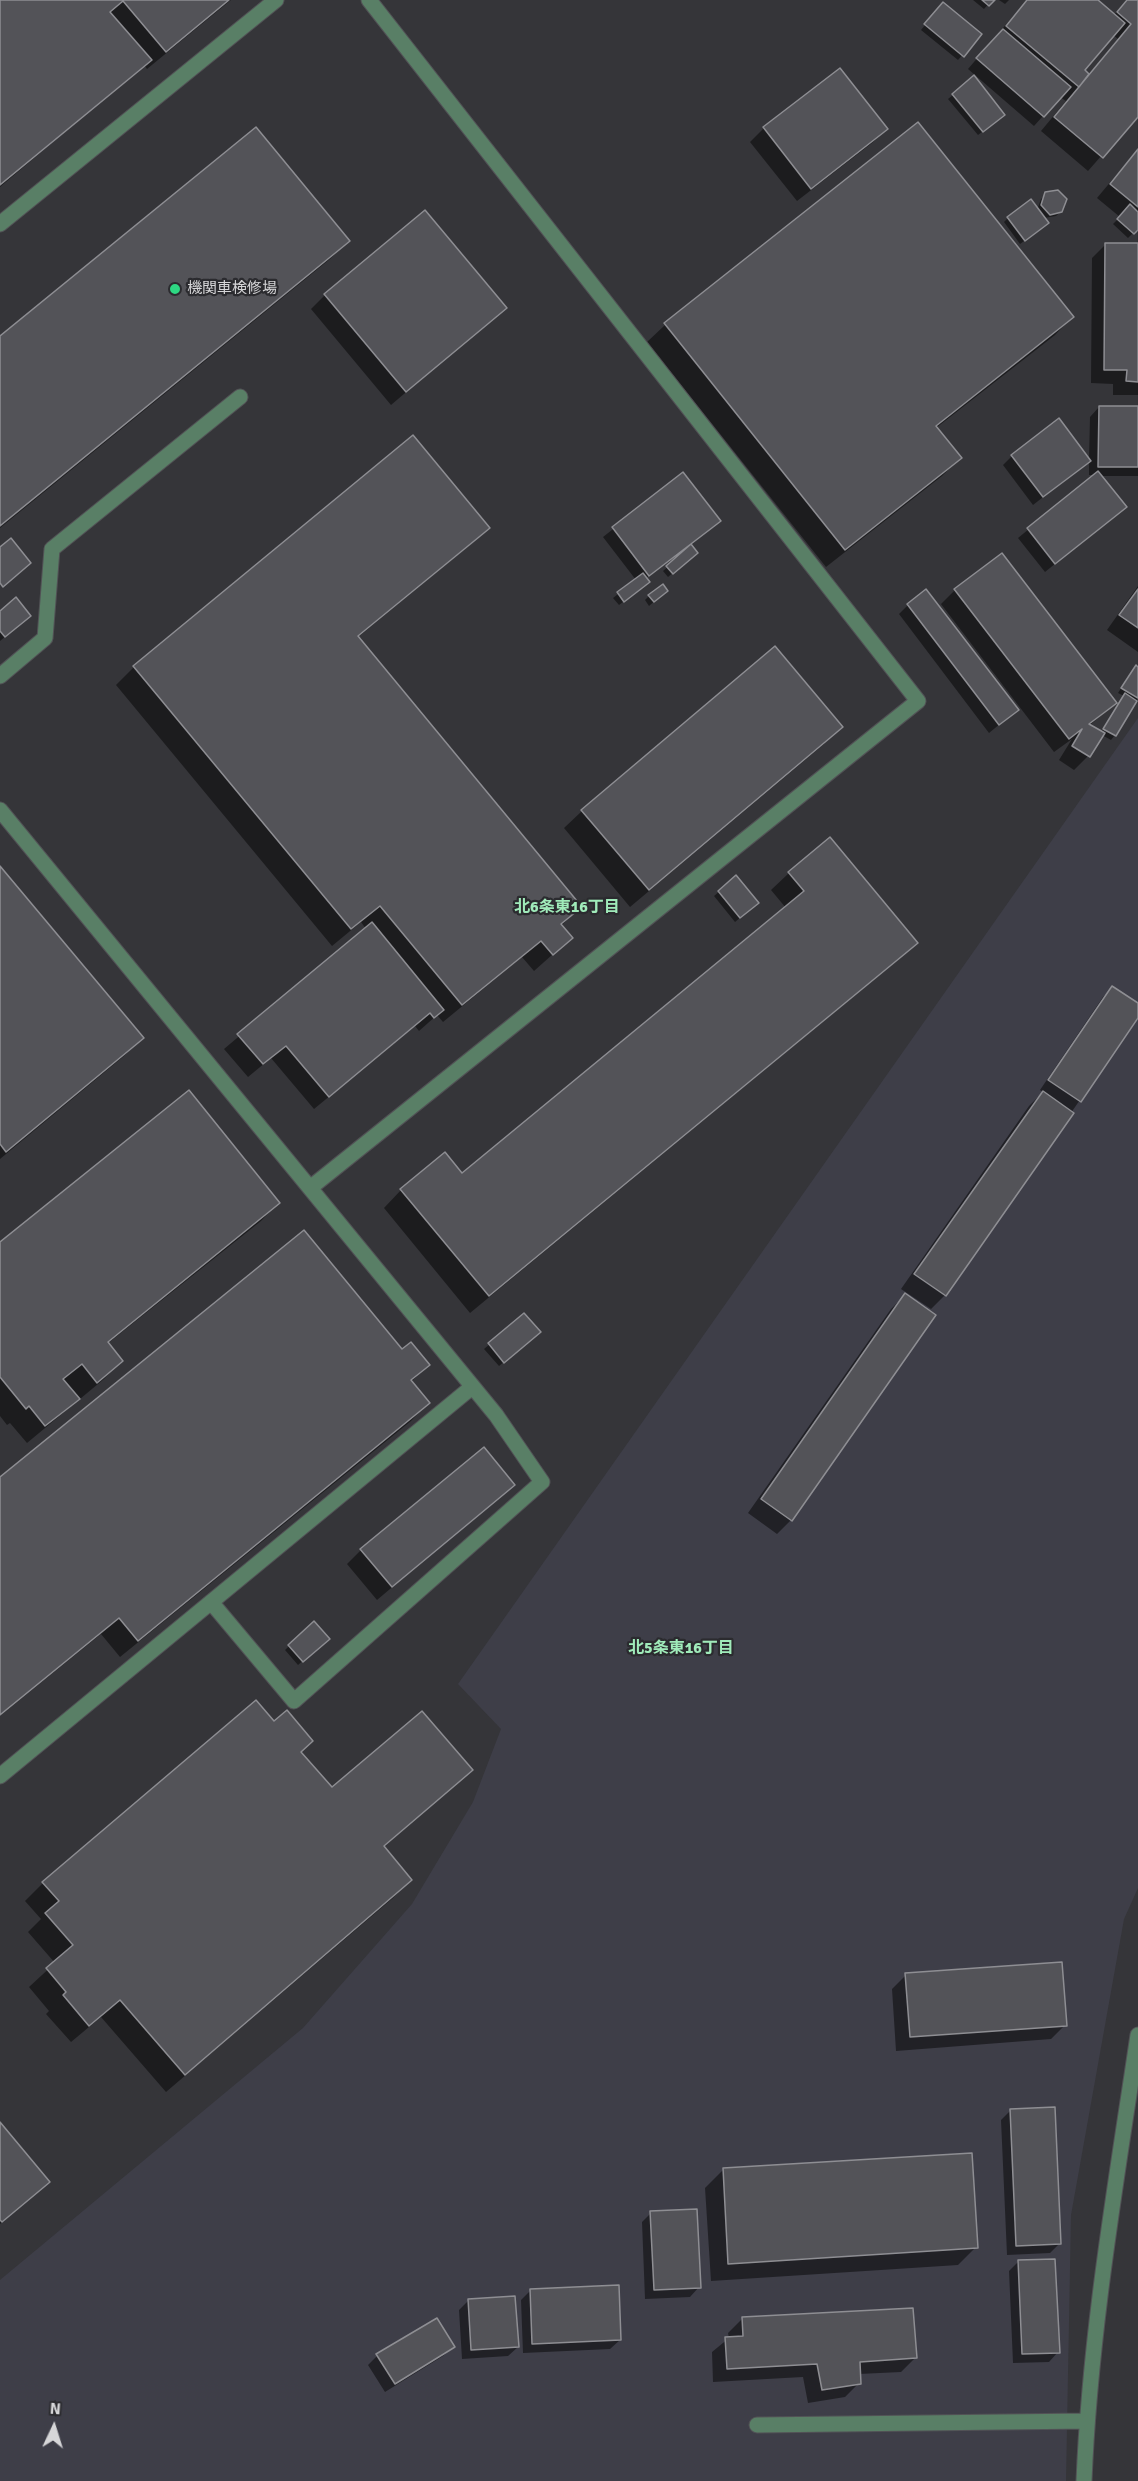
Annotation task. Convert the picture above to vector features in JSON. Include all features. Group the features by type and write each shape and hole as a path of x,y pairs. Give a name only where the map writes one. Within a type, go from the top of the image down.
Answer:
{"street":[{"path":"0,224 276,0"},
{"path":"309,1188 918,701 369,0"},
{"path":"0,676 45,638 52,549 240,397"},
{"path":"0,810 496,1415 542,1482 294,1701 212,1602"},
{"path":"0,1776 472,1387"},
{"path":"1084,2481 1086,2421 1111,2220 1138,2036"},
{"path":"757,2425 1086,2421"}],"shaded area":[{"path":"1138,718 1138,1888 1124,1919 1071,2215 1066,2481 0,2481 0,2280 303,2028 412,1904 473,1802 501,1729 458,1684"}],"building":[{"path":"0,0 229,0 166,52 123,1 110,12 152,60 0,185"},
{"path":"982,0 995,0 989,6"},
{"path":"1027,0 1098,0 1125,23 1085,70 1089,74 1079,87 1006,26"},
{"path":"1127,0 1138,0 1138,117 1103,158 1054,117 1131,24 1117,12"},
{"path":"943,2 982,34 964,57 924,24"},
{"path":"1003,29 1071,87 1044,117 976,58"},
{"path":"840,68 888,129 811,189 763,127"},
{"path":"974,75 1005,115 983,132 952,94"},
{"path":"918,122 1074,317 936,426 962,458 845,550 664,323"},
{"name":"機関車検修場","path":"256,127 350,241 0,526 0,336"},
{"path":"1138,149 1138,207 1110,184"},
{"path":"1058,190 1067,199 1062,212 1050,215 1041,205 1045,192"},
{"path":"1031,199 1049,223 1025,241 1007,217"},
{"path":"1130,204 1138,212 1138,230 1134,234 1117,219"},
{"path":"425,210 507,308 406,392 324,294"},
{"path":"1105,243 1138,243 1138,382 1126,381 1127,370 1104,370"},
{"path":"1099,406 1138,406 1138,467 1098,467"},
{"path":"1059,418 1091,461 1043,497 1011,455"},
{"path":"413,435 490,528 358,636 582,907 561,924 573,938 553,955 541,941 462,1005 380,906 351,929 133,666"},
{"path":"1098,471 1127,507 1055,564 1027,528"},
{"path":"683,472 721,521 649,576 612,527"},
{"path":"11,538 31,563 3,587 0,583 0,547"},
{"path":"691,544 698,553 673,574 666,566"},
{"path":"1002,553 1117,703 1089,724 1105,733 1090,757 1072,746 1082,729 1069,739 954,589"},
{"path":"643,573 650,582 624,602 617,592"},
{"path":"663,584 668,591 654,602 648,595"},
{"path":"926,589 1019,710 999,725 907,604"},
{"path":"1138,589 1138,628 1119,615"},
{"path":"16,597 31,616 5,637 0,631 0,611"},
{"path":"775,646 843,727 649,890 581,810"},
{"path":"1136,665 1138,667 1138,698 1121,688"},
{"path":"1125,693 1137,701 1116,736 1103,729"},
{"path":"830,837 918,943 489,1296 400,1189 445,1152 462,1173 804,891 788,872"},
{"path":"0,866 144,1038 6,1152 0,1144"},
{"path":"736,875 759,903 740,918 718,891"},
{"path":"372,922 444,1010 434,1018 430,1013 329,1097 286,1046 263,1064 237,1034"},
{"path":"1112,986 1138,1003 1138,1018 1081,1102 1048,1080"},
{"path":"189,1090 280,1203 108,1342 123,1361 97,1383 82,1364 63,1379 80,1399 45,1426 29,1406 26,1409 0,1377 0,1242"},
{"path":"1043,1091 1074,1113 946,1296 914,1274"},
{"path":"304,1230 402,1349 411,1342 430,1365 411,1380 430,1403 138,1641 119,1618 0,1715 0,1477"},
{"path":"905,1293 936,1315 792,1521 761,1499"},
{"path":"524,1313 541,1332 504,1363 488,1343"},
{"path":"484,1447 515,1485 392,1587 360,1549"},
{"path":"314,1621 330,1639 303,1662 288,1645"},
{"path":"256,1700 274,1721 287,1710 313,1741 301,1752 332,1787 422,1711 473,1770 384,1846 412,1880 185,2075 120,2000 89,2026 63,1995 66,1992 46,1968 73,1945 45,1913 59,1901 42,1882"},
{"path":"1062,1962 1067,2026 910,2037 905,1973"},
{"path":"1055,2107 1061,2244 1016,2246 1010,2109"},
{"path":"0,2122 50,2182 2,2222 0,2220"},
{"path":"972,2153 978,2248 728,2264 723,2168"},
{"path":"697,2209 701,2288 654,2290 650,2211"},
{"path":"1055,2259 1060,2353 1022,2354 1018,2260"},
{"path":"619,2285 621,2340 532,2344 530,2289"},
{"path":"515,2296 519,2347 471,2350 468,2299"},
{"path":"913,2308 917,2358 860,2362 861,2384 822,2390 817,2364 727,2369 725,2337 743,2336 742,2317"},
{"path":"437,2318 455,2347 395,2384 376,2354"}],"place":[{"name":"機関車検修場","path":"175,289"}],"district":[{"name":"北6条東16丁目","path":"567,908"},
{"name":"北5条東16丁目","path":"681,1649"}]}
